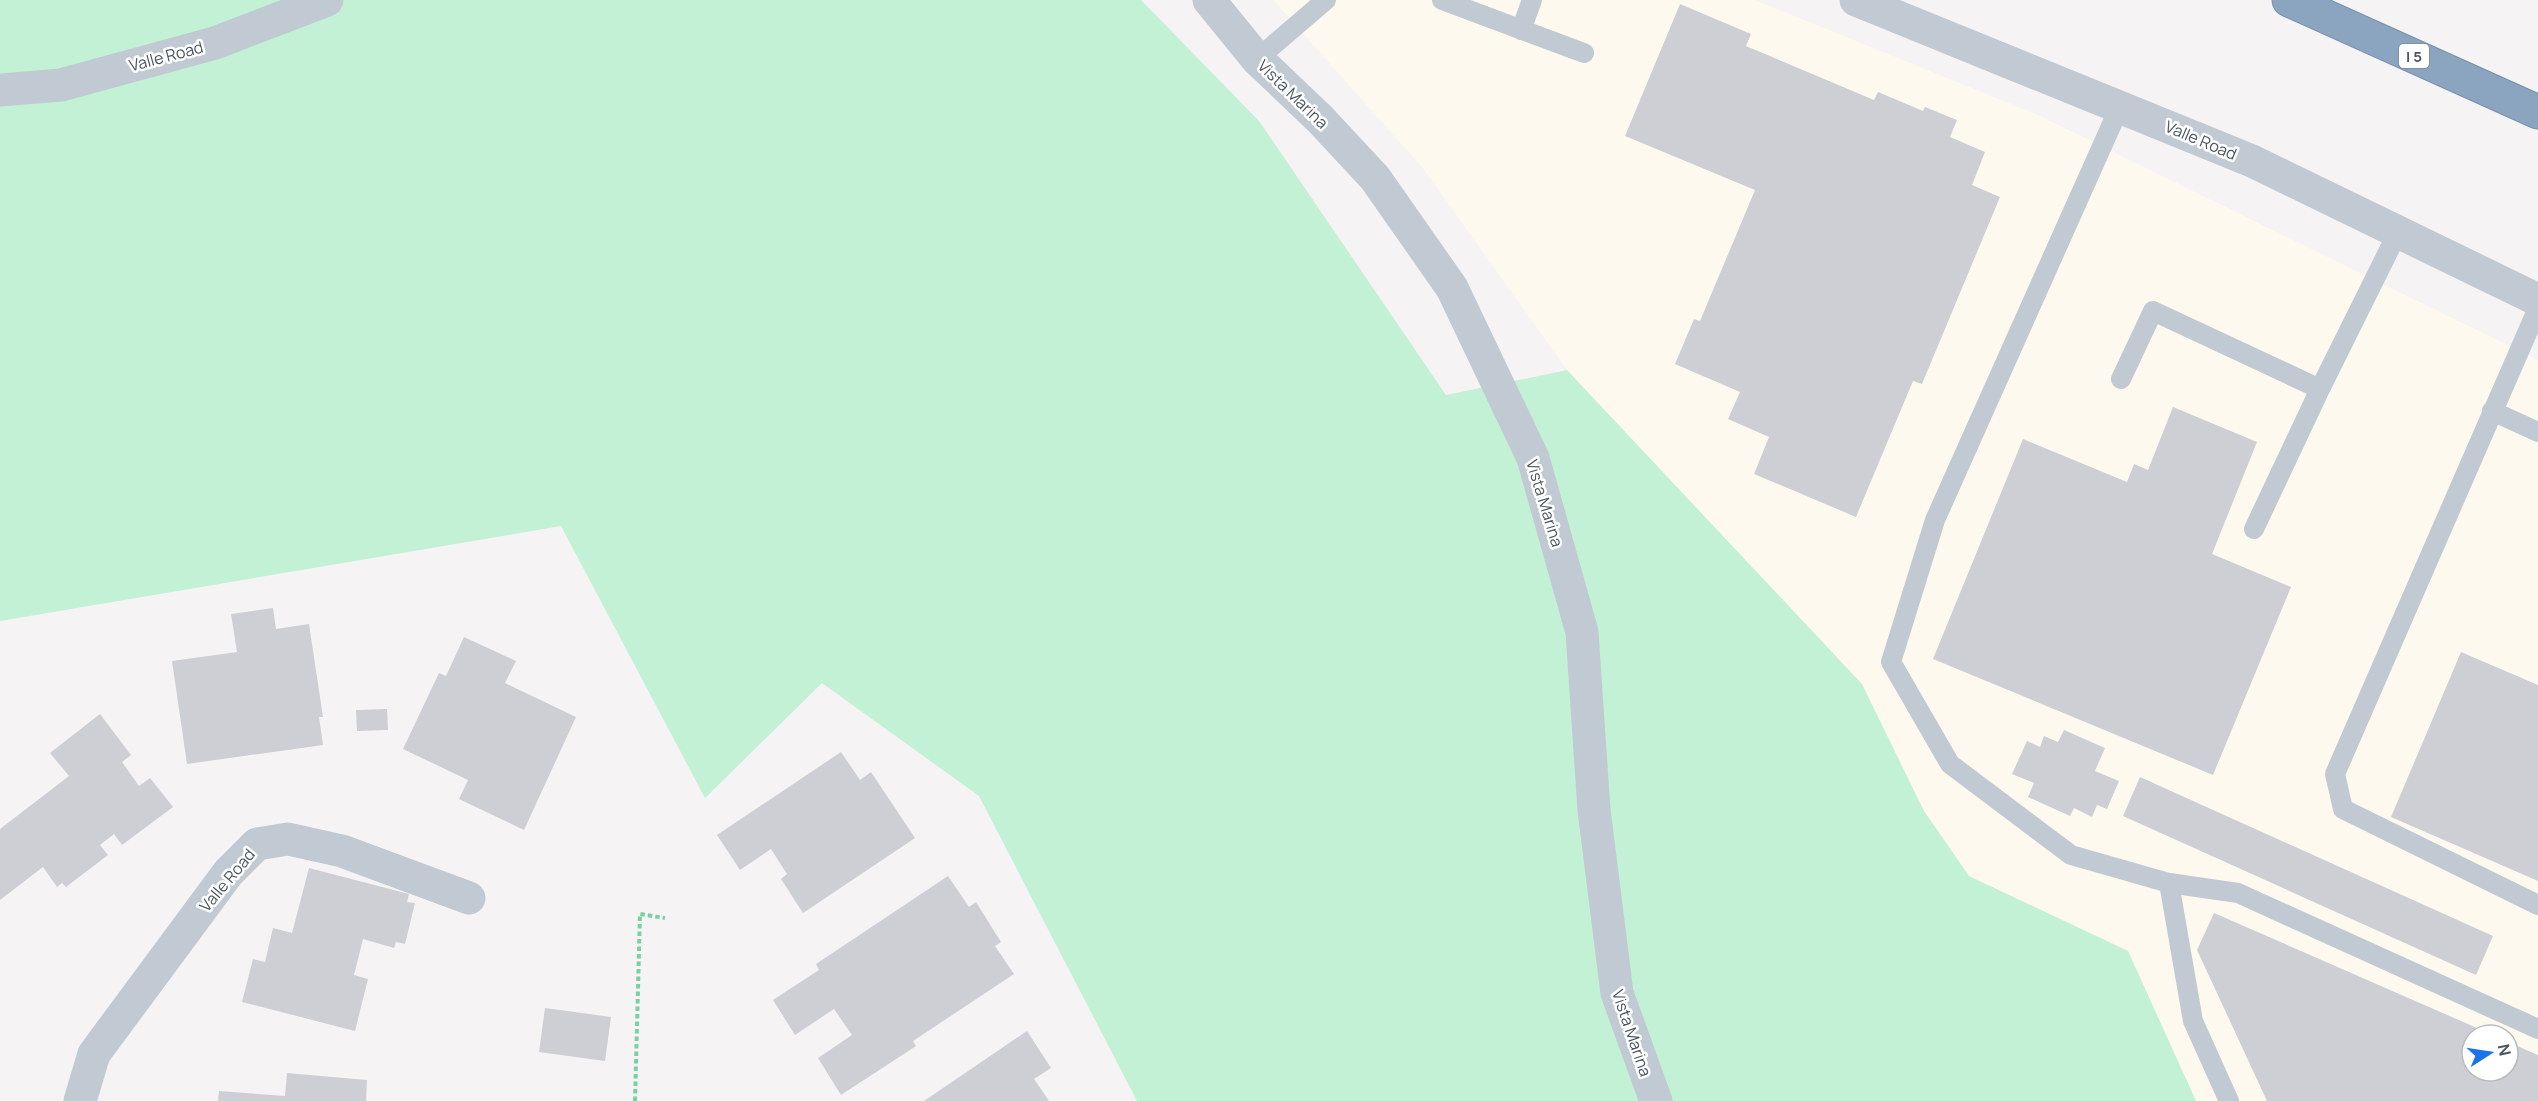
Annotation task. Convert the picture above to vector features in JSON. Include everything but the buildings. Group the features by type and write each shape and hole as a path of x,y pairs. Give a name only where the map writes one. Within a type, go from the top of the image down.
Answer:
{"highway":[{"name":"I 5","path":"2289,0 2538,112"}],"street":[{"name":"Valle Road","path":"0,90 61,85 215,43 327,0"},
{"name":"Vista Marina","path":"1209,0 1257,59 1320,119 1375,178 1446,279 1533,458 1582,632 1594,810 1617,993 1656,1101"},
{"name":"Valle Road","path":"1856,0 2120,106 2252,162 2538,300"},
{"name":"Valle Road","path":"80,1101 94,1054 228,873 257,844 288,839 342,851 469,898"}],"lane":[{"path":"1257,59 1326,0"},
{"path":"1442,0 1584,53"},
{"path":"1521,30 1532,0"},
{"path":"2120,106 1935,520 1891,662 1950,764 2071,855 2169,883 2238,893 2538,1029"},
{"path":"2254,529 2398,232"},
{"path":"2538,308 2335,774 2343,809 2538,904"},
{"path":"2121,379 2153,311 2320,389"},
{"path":"2492,411 2538,432"},
{"path":"2169,883 2193,1021 2229,1101"}],"path":[{"path":"635,1101 640,914 665,918"}],"shaded area":[{"path":"1273,0 1755,0 2038,115 2538,360 2538,1101 2196,1101 2128,951 1969,876 1924,811 1567,370 1422,167"}],"green space":[{"path":"0,0 1141,0 1259,121 1446,395 1567,370 1862,684 1924,811 1969,876 2128,951 2196,1101 1137,1101 979,796 822,683 705,798 561,526 0,621"}]}
